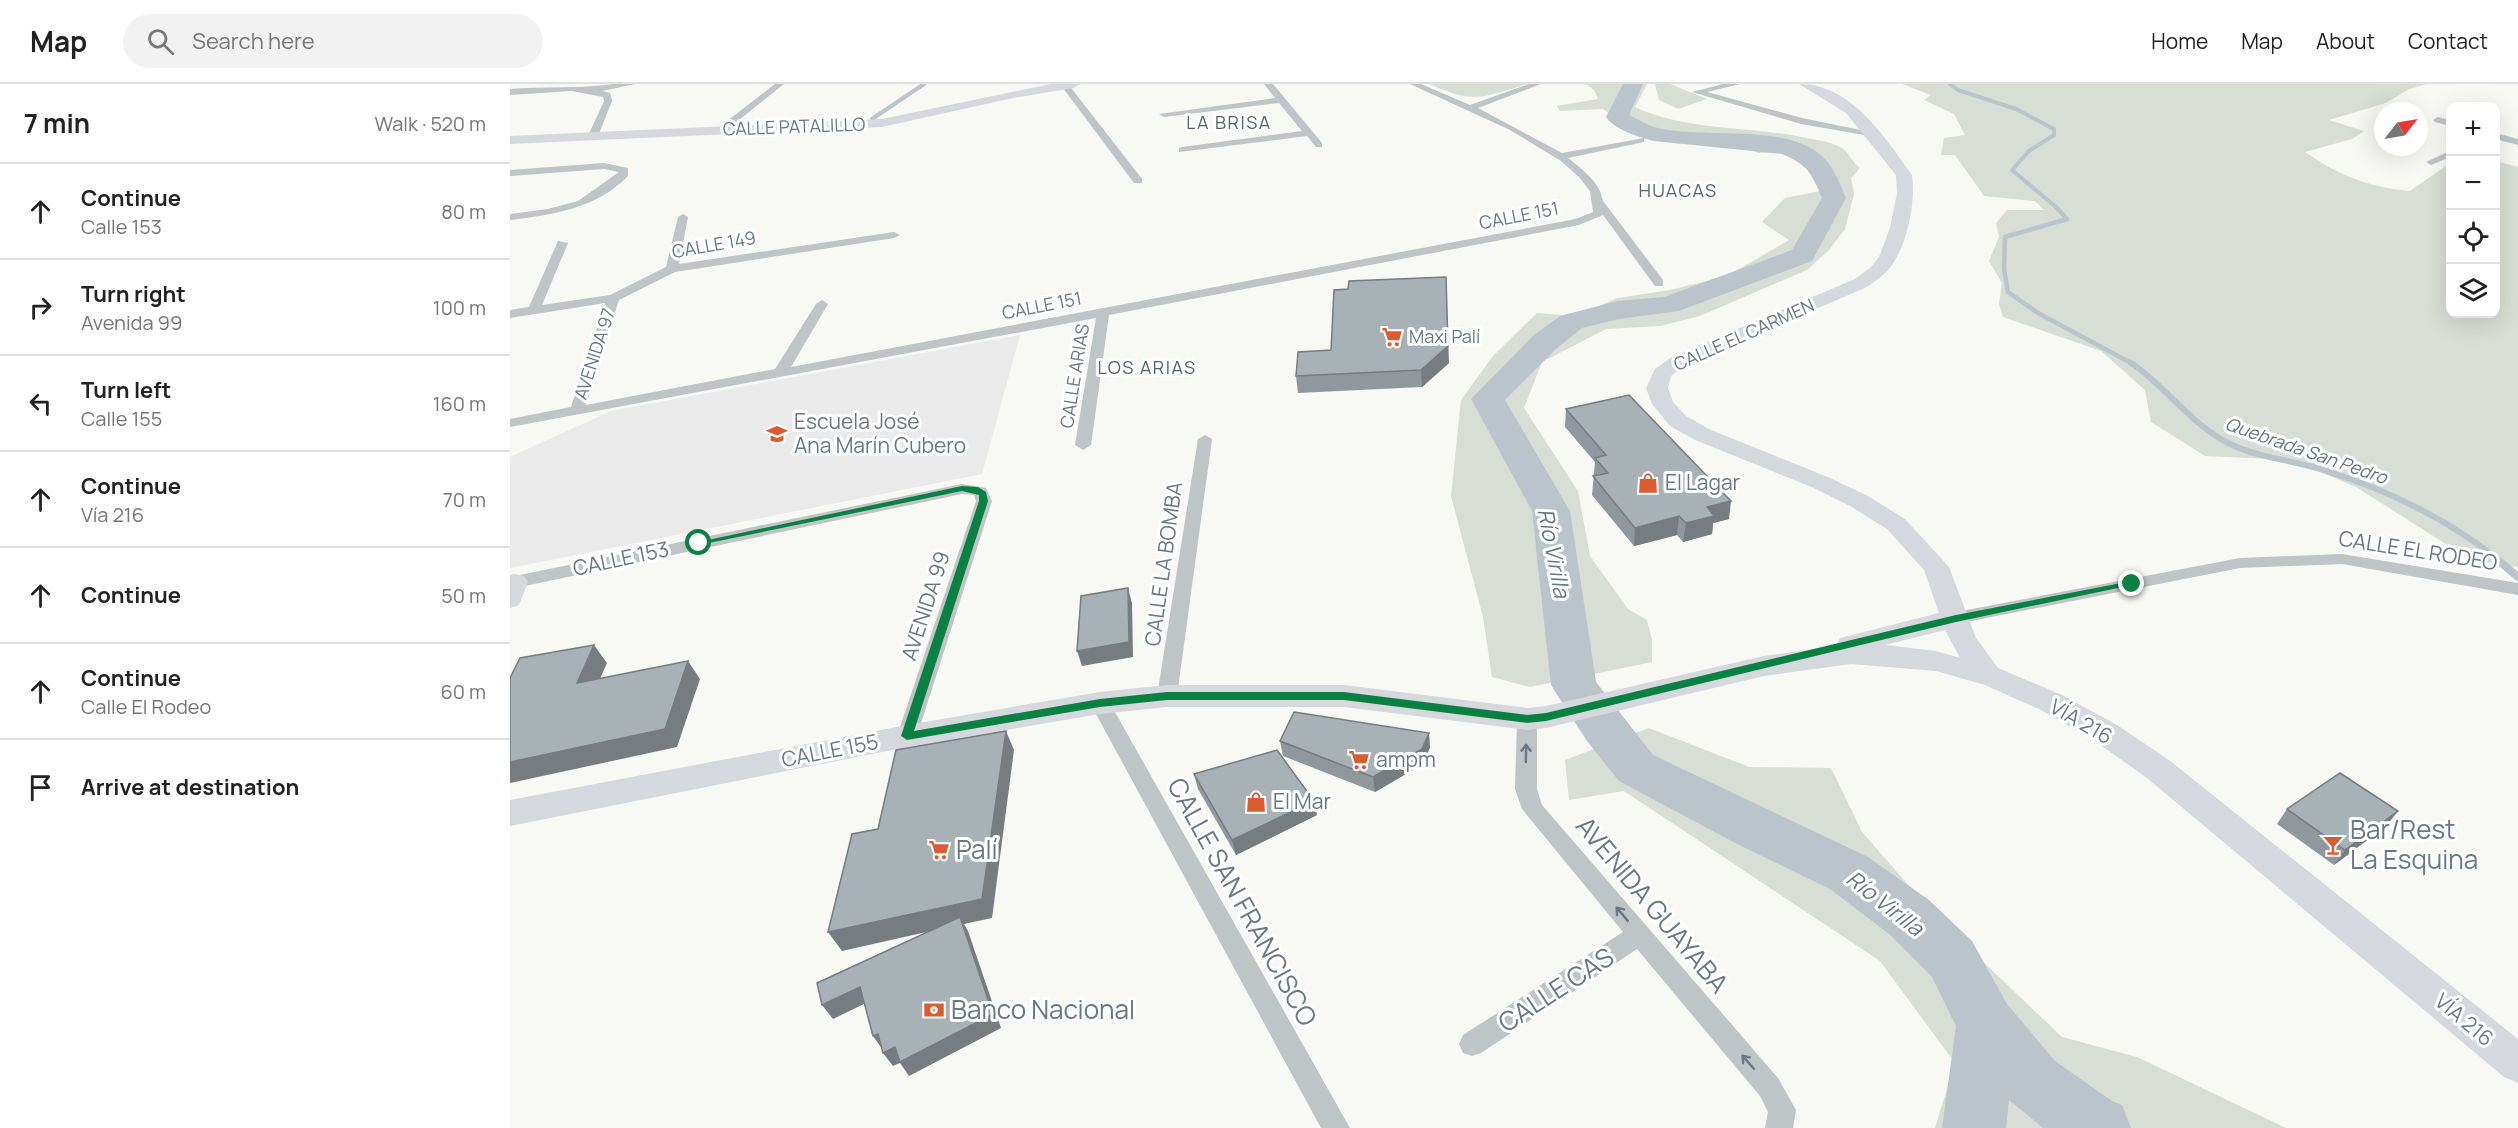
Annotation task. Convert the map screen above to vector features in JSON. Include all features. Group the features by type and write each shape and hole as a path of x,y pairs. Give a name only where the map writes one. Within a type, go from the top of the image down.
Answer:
{"street":[{"path":"529,90 540,84"},
{"path":"510,92 596,90 631,84"},
{"path":"721,130 780,84"},
{"path":"1268,84 1318,145"},
{"path":"1414,84 1472,107 1558,157 1585,178 1595,191 1599,203 1659,283"},
{"path":"1472,107 1537,84"},
{"path":"1736,84 1696,92 1801,121 1870,133"},
{"name":"CALLE EL CARMEN","path":"1805,84 1841,99 1855,111 1904,175 1907,187 1888,258 1879,271 1861,282 1679,362 1662,373 1656,388 1663,404 1678,421 1703,435 1822,483 1859,501 1896,524 1936,567 1963,640 1988,675"},
{"path":"1069,85 1138,181"},
{"name":"CALLE PATALILLO","path":"510,140 882,123 1013,94 1069,85"},
{"path":"593,136 608,101 607,95 596,90"},
{"path":"1164,114 1281,100"},
{"path":"2438,120 2446,122"},
{"path":"1182,150 1309,133"},
{"path":"2500,137 2518,142"},
{"path":"1558,157 1641,140"},
{"path":"2431,162 2446,156"},
{"path":"510,173 604,166 624,170 623,176 582,203 549,212 510,217"},
{"name":"CALLE 151","path":"510,423 1580,222 1598,214 1599,203"},
{"path":"672,269 683,217"},
{"name":"CALLE 149","path":"510,314 613,298 672,269 894,235"},
{"path":"534,310 562,243"},
{"name":"AVENIDA 97","path":"577,410 613,298"},
{"path":"780,373 822,304"},
{"name":"CALLE ARIAS","path":"1083,446 1103,312"},
{"name":"CALLE LA BOMBA","path":"1167,696 1205,439"},
{"name":"CALLE 153","path":"512,588 962,489 980,491"},
{"name":"AVENIDA 99","path":"907,736 984,501 980,491"},
{"name":"CALLE EL RODEO","path":"1956,618 2240,563 2283,560 2342,559 2518,589"},
{"path":"1795,658 1956,618"},
{"name":"VÍA 216","path":"1536,718 1795,658 1876,654 1937,661 1988,675 2075,715 2147,762 2518,1064"},
{"name":"CALLE 155","path":"510,813 907,736 1100,703 1167,696 1344,696 1536,718"},
{"name":"CALLE SAN FRANCISCO","path":"1100,703 1336,1128"},
{"name":"AVENIDA GUAYABA","path":"1536,718 1526,789 1533,809 1769,1087 1780,1119"},
{"name":"CALLE CAS","path":"1472,1044 1639,935"}],"shaded area":[{"path":"1429,84 1527,84 1478,97 1457,94"},
{"path":"1586,84 1647,84 1635,107 1655,115 1696,124 1828,142 1847,152 1860,168 1851,178 1854,194 1845,229 1829,250 1807,270 1700,316 1660,326 1606,329 1542,362 1524,408 1578,491 1590,556 1628,609 1647,620 1652,640 1652,662 1530,687 1492,677 1483,617 1451,496 1461,400 1493,356 1537,313 1575,316 1618,298 1670,290 1727,276 1789,240 1762,222 1785,198 1820,191 1801,159 1780,152 1758,153 1742,144 1700,138 1680,144 1632,132 1603,109 1560,111 1557,106 1598,99 1594,90"},
{"path":"1655,84 1670,84 1707,99 1678,109 1659,100"},
{"path":"1902,84 2427,84 2409,89 2388,102 2374,102 2374,107 2329,120 2364,131 2352,139 2305,152 2330,168 2355,179 2381,187 2410,191 2446,166 2446,318 2500,318 2500,162 2518,167 2518,567 2471,560 2356,487 2293,460 2205,456 2151,422 2145,390 2101,351 2003,317 1999,304 2002,283 1989,261 1999,237 1996,223 2007,210 2044,210 2035,201 1984,196 1955,155 1941,155 1944,138 1965,135 1954,114 1924,100 1931,95"},
{"name":"Escuela José Ana Marín Cubero","path":"1020,335 982,474 510,568 510,457 611,411"},
{"path":"1649,728 1749,767 1831,768 1862,832 1939,920 2062,1037 2137,1057 2286,1128 1935,1128 1955,1063 1880,961 1624,791 1569,800 1565,760"}],"building":[{"name":"Maxi Palí","path":"1446,277 1448,346 1421,370 1296,376 1298,352 1331,350 1334,290 1348,289 1349,281"},
{"name":"El Lagar","path":"1629,395 1731,501 1707,507 1714,516 1686,523 1679,516 1635,528 1593,476 1608,473 1595,458 1606,455 1566,409"},
{"path":"1128,588 1129,642 1077,651 1081,596"},
{"path":"594,645 577,683 688,661 665,729 510,762 510,678 520,658"},
{"name":"ampm","path":"1294,712 1429,733 1422,749 1373,777 1280,741"},
{"name":"Palí","path":"1006,731 982,899 828,932 852,834 878,829 896,750"},
{"name":"El Mar","path":"1277,750 1314,801 1232,840 1194,774"},
{"name":"Bar/Rest La Esquina","path":"2340,773 2398,811 2345,850 2287,809"},
{"name":"Banco Nacional","path":"960,917 993,1014 900,1062 895,1047 883,1053 878,1034 873,1036 860,987 822,1005 817,983"}],"waterway":[{"path":"872,119 924,84"},
{"name":"Río Virilla","path":"1633,84 1617,117 1654,134 1694,139 1744,141 1790,148 1808,157 1821,169 1834,198 1802,255 1669,305 1618,310 1571,322 1545,342 1488,399 1551,511 1574,685 1604,729 1636,768 1755,829 1849,873 1909,917 1952,959 1986,1024"},
{"name":"Quebrada San Pedro","path":"1950,84 1958,90 2016,109 2054,129 2054,135 2029,151 2012,170 2057,208"},
{"name":"Quebrada San Pedro","path":"2057,208 2067,219 2005,237 2004,269 2008,292 2038,313 2133,364"},
{"name":"Quebrada San Pedro","path":"2131,363 2203,427 2230,444 2252,453 2323,470 2394,496 2439,519 2501,562"},
{"name":"Quebrada San Pedro","path":"2499,561 2518,577"},
{"path":"1974,1128 1986,1024"},
{"name":"Río Virilla","path":"1986,1024 2033,1082 2092,1126 2099,1128"}],"place":[{"name":"Maxi Palí","path":"1392,337"},
{"name":"Escuela José Ana Marín Cubero","path":"777,434"},
{"name":"El Lagar","path":"1648,483"},
{"name":"ampm","path":"1359,760"},
{"name":"El Mar","path":"1256,802"},
{"name":"Bar/Rest La Esquina","path":"2333,845"},
{"name":"Palí","path":"939,850"},
{"name":"Banco Nacional","path":"934,1010"}],"district":[{"name":"LA BRISA","path":"1229,123"},
{"name":"HUACAS","path":"1678,191"},
{"name":"LOS ARIAS","path":"1147,368"}],"route":[{"path":"699,543 962,489 980,491 984,501 907,736 1100,703 1167,696 1344,696 1527,719 1546,717 1956,618 2132,584"}]}
